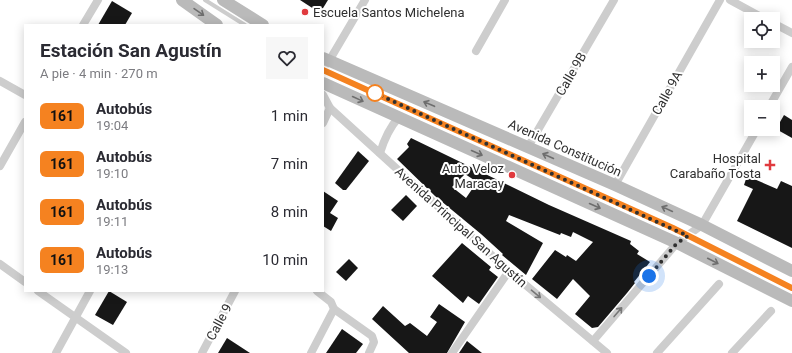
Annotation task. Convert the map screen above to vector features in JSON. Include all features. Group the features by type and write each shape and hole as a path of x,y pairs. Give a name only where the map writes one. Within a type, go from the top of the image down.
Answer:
{"street":[{"path":"84,24 98,0"},
{"path":"182,0 216,24"},
{"path":"222,0 261,24"},
{"path":"324,64 365,0"},
{"path":"476,51 505,0"},
{"name":"Calle 9B","path":"528,147 614,0"},
{"name":"Calle 9A","path":"615,185 720,0"},
{"path":"730,0 752,12"},
{"path":"780,27 792,33"},
{"name":"Avenida Constitución","path":"324,64 528,147 615,185 702,225 792,271"},
{"path":"773,100 792,67"},
{"path":"0,81 24,94"},
{"path":"324,83 677,243 792,301"},
{"name":"Avenida Principal San Agustín","path":"324,97 330,108 380,154 509,271 593,341 604,352"},
{"path":"324,121 330,108"},
{"path":"380,154 382,146 392,125 398,117"},
{"path":"0,166 24,124"},
{"path":"593,341 677,243 702,225 753,136"},
{"path":"0,264 24,281"},
{"path":"452,353 509,271"},
{"path":"658,353 719,284"},
{"path":"39,292 126,353"},
{"path":"56,353 89,292"},
{"name":"Calle 9","path":"202,353 234,292"},
{"path":"318,292 331,302 334,309 372,336 374,342 369,353"},
{"path":"311,353 334,309"},
{"path":"732,353 771,311"}],"lane":[{"path":"205,0 243,24"},
{"path":"324,64 688,236 792,288"}],"building":[{"path":"300,0 328,0 320,13"},
{"path":"112,1 132,13 126,24 99,24"},
{"path":"784,115 792,120 792,138 780,131 780,122"},
{"path":"411,138 549,205 631,241 630,244 639,251 637,254 650,262 627,293 598,327 592,328 575,314 590,296 573,279 557,299 532,279 555,250 576,261 593,242 573,232 571,237 561,233 560,235 509,215 506,221 543,243 526,275 502,255 503,254 481,234 435,196 397,159 409,147 407,144","holes":["465,174 477,182 466,198 452,187"]},
{"path":"358,151 369,161 346,190 343,190 335,183"},
{"path":"747,176 777,189 781,181 792,186 792,248 737,221 753,189 744,185"},
{"path":"324,192 338,201 330,213 338,218 331,231 324,227"},
{"path":"406,195 417,206 403,221 391,210"},
{"path":"462,243 491,267 489,270 498,277 479,304 468,296 463,303 432,276"},
{"path":"349,259 358,268 346,281 336,272"},
{"path":"108,292 127,302 113,325 95,315"},
{"path":"439,304 465,322 447,353 409,353 372,319 383,306 405,326 410,323 427,336 437,322 430,317"},
{"path":"342,329 363,344 356,353 326,353"},
{"path":"227,338 250,353 218,353"},
{"path":"467,341 482,353 459,353"}],"bus line":[{"name":"161","path":"324,70 673,228 792,288"}],"place":[{"name":"Escuela Santos Michelena","path":"305,12"},
{"name":"Hospital Carabaño Tosta","path":"770,165"},
{"name":"Auto Veloz Maracay","path":"512,175"}],"route":[{"path":"375,93 688,236 677,243 649,276"}]}
